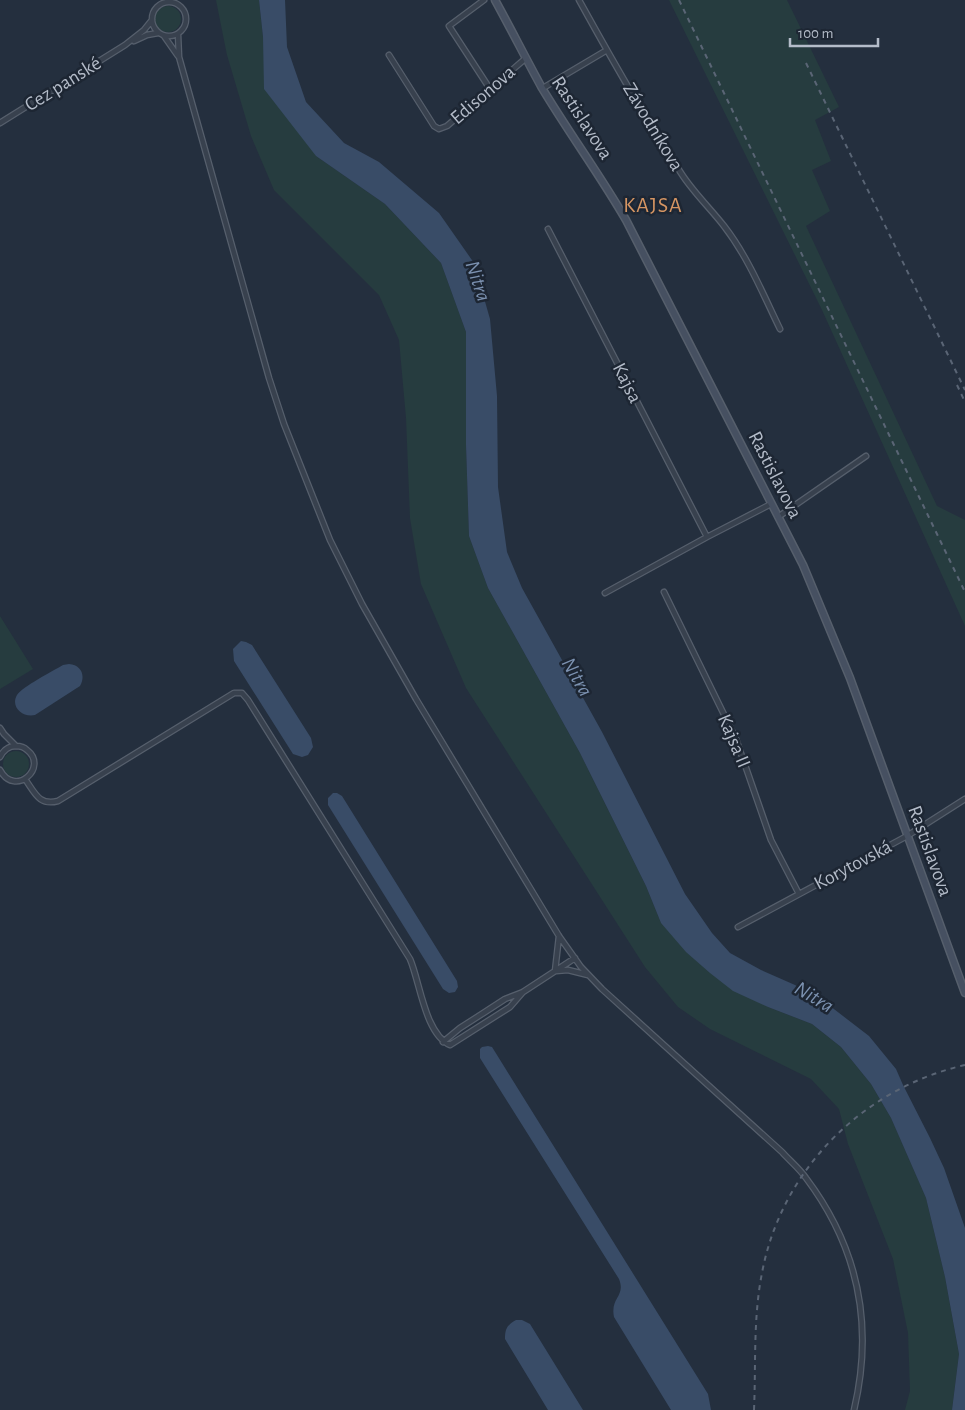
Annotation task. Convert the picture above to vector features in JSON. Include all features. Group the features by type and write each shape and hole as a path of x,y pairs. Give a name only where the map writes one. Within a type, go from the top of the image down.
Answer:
{"street":[{"path":"157,0 157,7"},
{"path":"484,0 449,26 490,89"},
{"name":"Rastislavova","path":"496,0 542,88 608,188 626,220 803,565 828,624 965,993"},
{"name":"Závodníkova","path":"579,0 681,173 697,196 724,226 749,264 780,329"},
{"path":"170,1 178,4 183,9 186,15 186,23 183,30 178,34 164,36 158,33 154,27 153,13 157,7 170,1"},
{"name":"Cez panské","path":"0,123 125,44 144,30 152,20"},
{"name":"Cez panské","path":"125,44 147,35 158,33"},
{"path":"178,34 179,57 269,378 284,424 330,540 362,604 416,699 559,936 575,958 588,975 782,1152 804,1176 820,1199 843,1240 855,1278 861,1307 863,1346 854,1410"},
{"path":"164,36 179,57"},
{"path":"542,88 607,50"},
{"name":"Edisonova","path":"389,54 434,126 438,129 448,126 526,58"},
{"name":"Kajsa","path":"548,229 707,537"},
{"path":"778,517 866,456"},
{"path":"605,593 771,504"},
{"name":"Kajsa II","path":"664,592 736,739 771,840 799,894"},
{"path":"25,779 41,800 50,803 58,802 234,694 242,694 253,707 410,959 416,973 428,1017 444,1042 450,1044 490,1020 510,1007 522,992"},
{"path":"0,728 16,746"},
{"path":"0,754 5,749 16,746 30,752 34,759 34,767 31,774 25,779 12,781 6,778 0,770"},
{"name":"Korytovská","path":"738,926 907,836 965,799"},
{"path":"555,971 559,936"},
{"path":"444,1042 460,1028 575,958"},
{"path":"555,971 568,970 588,975"}],"green space":[{"path":"216,0 259,0 263,37 316,156 385,204 441,263 466,332 466,445 469,536 488,588 580,753 646,886 661,923 768,1007 812,1024 841,1047 871,1084 891,1118 926,1198 945,1277 959,1354 952,1410 905,1410 910,1391 908,1333 893,1259 848,1144 839,1109 811,1079 710,1029 678,1007 645,967 466,688 421,584 410,518 406,418 399,340 379,295 274,190 251,136 227,55"},
{"path":"669,0 787,0 839,107 815,120 831,161 812,170 830,211 806,226 937,506 965,520 965,626 822,310"},
{"path":"168,6 177,10 181,19 177,28 168,32 159,28 155,19 159,10"},
{"path":"0,616 33,669 0,689"},
{"path":"16,751 25,755 29,764 25,773 16,777 7,773 3,764 7,755"}],"water":[{"name":"Nitra","path":"259,0 285,0 287,47 306,102 344,143 379,162 439,213 474,263 490,319 497,396 498,487 507,552 522,588 602,732 685,894 712,933 730,953 761,970 795,985 830,1006 869,1036 896,1069 944,1168 965,1228 965,1410 952,1410 959,1354 945,1277 926,1198 891,1118 871,1084 841,1047 812,1024 733,991 686,952 661,923 646,886 580,753 488,588 469,536 466,445 466,332 441,263 385,204 316,156 264,89 263,37"},
{"path":"241,641 252,645 311,738 313,747 308,755 302,757 293,754 234,661 233,649"},
{"path":"63,665 77,666 81,671 82,682 80,686 35,715 26,715 19,711 15,704 15,699 20,692"},
{"path":"333,793 342,796 457,981 458,987 455,992 449,993 443,989 328,805 328,798"},
{"path":"488,1046 492,1047 708,1394 711,1410 671,1410 614,1317 614,1305 621,1290 619,1279 480,1058 480,1049"},
{"path":"516,1320 522,1320 530,1324 583,1410 548,1410 505,1339 507,1328"}],"railway":[{"path":"679,0 965,592"},
{"path":"806,63 965,390"},
{"path":"957,385 965,402"},
{"path":"754,1410 756,1324 759,1290 772,1235 787,1200 808,1168 832,1139 861,1114 893,1093 928,1076 965,1065"}],"district":[{"name":"KAJSA","path":"653,205"}]}
